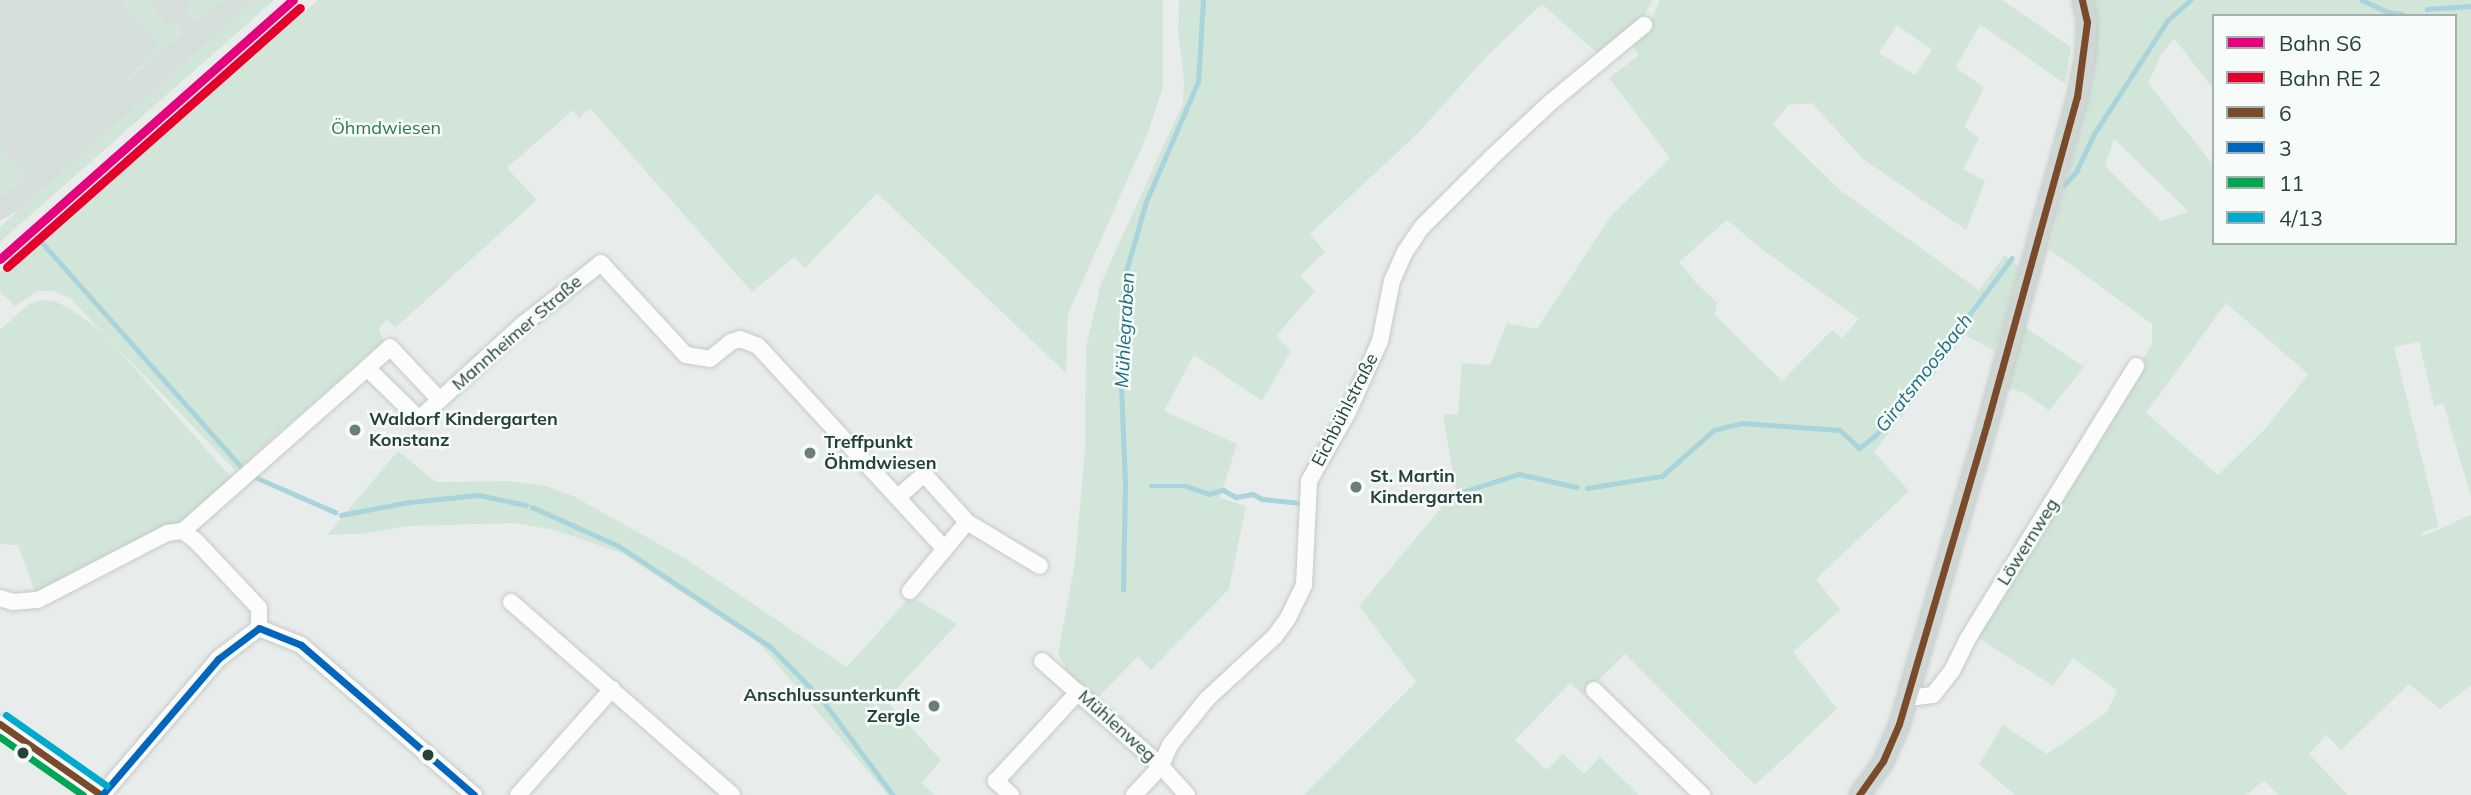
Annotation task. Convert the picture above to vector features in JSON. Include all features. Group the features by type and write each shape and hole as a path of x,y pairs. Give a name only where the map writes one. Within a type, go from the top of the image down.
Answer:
{"main road":[{"path":"1859,795 1883,761 1908,698 2077,97 2085,55 2087,22 2082,0"}],"street":[{"name":"Eichbühlstraße","path":"1134,795 1161,766 1170,745 1207,699 1275,636 1288,618 1304,585 1309,481 1348,412 1380,341 1392,281 1405,252 1422,226 1551,102 1644,25"},
{"name":"Mannheimer Straße","path":"367,368 419,419 522,325 601,262 686,355 710,359 731,342 740,339 758,346 814,410 944,548"},
{"name":"Mannheimer Straße","path":"183,531 390,347 440,400"},
{"name":"Löwernweg","path":"1908,698 1933,695 1952,671 1967,640 2136,366"},
{"path":"898,497 924,474 967,522 1040,566"},
{"path":"910,591 967,522"},
{"path":"0,598 13,602 38,600 167,533 183,531 196,541 259,608 259,628"},
{"path":"511,602 732,795"},
{"path":"0,723 101,795 218,659 259,628"},
{"path":"259,628 301,645 474,795"},
{"name":"Mühlenweg","path":"1042,661 1161,766 1187,795"},
{"path":"519,795 612,689"},
{"path":"1594,690 1702,795"},
{"path":"1011,795 996,781 1078,692"}],"shaded area":[{"path":"0,0 255,0 21,209 0,221"}],"green space":[{"path":"119,0 151,0 150,4 170,27 177,21 185,32 124,85 117,87 160,47"},
{"path":"186,0 225,0 196,23 185,13 191,6"},
{"path":"255,0 274,0 0,242 0,227"},
{"name":"Öhmdwiesen","path":"318,0 1163,0 1163,87 1148,133 1068,314 1066,373 877,193 805,268 794,257 752,292 590,108 579,118 573,110 507,168 537,200 395,328 387,320 379,328 383,341 236,471 108,338 236,483 208,508 38,600 18,545 0,544 0,330 29,304 41,300 54,301 71,309 103,333 70,298 53,291 38,291 15,306 0,292 0,272"},
{"path":"1179,0 1653,0 1639,24 1598,54 1542,4 1488,55 1419,132 1310,234 1325,252 1300,276 1315,291 1276,336 1291,351 1262,401 1194,355 1164,411 1237,444 1220,498 1246,506 1229,589 1151,670 1138,656 1095,701 1074,683 1058,654 1075,562 1085,450 1086,347 1101,283 1183,103 1184,79 1178,31"},
{"path":"1660,0 2002,0 2071,47 2065,84 1980,24 1956,67 1984,88 1964,127 1979,138 1963,169 1985,181 1966,230 1863,159 1812,103 1788,105 1773,125 1840,190 1979,290 2005,255 2019,267 1995,351 1965,335 1874,452 1909,491 1816,579 1840,610 1793,652 1837,709 1755,785 1625,654 1583,695 1570,683 1515,740 1547,770 1563,753 1584,774 1600,757 1639,795 1304,795 1416,682 1359,606 1456,490 1443,415 1458,414 1462,363 1490,365 1507,323 1537,329 1610,217 1670,158 1609,78 1638,56 1632,41 1648,27","holes":["1897,25 1932,50 1915,75 1879,53","1727,220 1763,250 1859,319 1842,338 1832,330 1782,381 1715,315 1717,302 1697,284 1679,262"]},
{"path":"2094,0 2471,0 2471,496 2443,403 2434,406 2419,342 2394,347 2439,527 2422,532 2423,536 2471,515 2471,685 2440,709 2409,684 2341,750 2326,735 2309,754 2348,795 2279,795 2264,781 2246,795 2015,795 1979,764 2003,725 2047,754 2107,712 2117,690 2073,658 2053,686 1975,636 2152,344 2152,324 2049,249 2093,76 2097,18","holes":["2114,139 2181,204 2188,212 2161,221 2105,166","2226,303 2308,374 2266,428 2218,475 2146,413"]},
{"path":"0,147 26,176 1,198 0,197"},
{"path":"2023,326 2084,367 2049,411 2027,394 2008,388"},
{"path":"398,451 436,482 508,481 546,486 573,496 686,559 847,667 908,599 921,602 957,624 886,700 941,760 922,783 935,795 888,795 760,644 622,553 554,530 515,523 410,526 359,534 327,535"}],"waterway":[{"name":"Mühlegraben","path":"1123,590 1125,484 1120,359 1125,275 1146,202 1198,82 1203,0"},
{"name":"Giratsmoosbach","path":"2064,185 2076,172 2094,134 2167,21 2190,0"},
{"name":"Giratsmoosbach","path":"2362,0 2388,12 2402,14"},
{"name":"Giratsmoosbach","path":"2427,9 2471,6"},
{"path":"39,239 243,469"},
{"name":"Giratsmoosbach","path":"1587,488 1662,476 1714,430 1742,423 1840,430 1859,448 1875,436 1912,391 2012,258"},
{"name":"Giratsmoosbach","path":"1453,495 1519,474 1577,487"},
{"path":"253,476 335,512"},
{"name":"Giratsmoosbach","path":"1151,486 1186,486 1209,494 1223,490 1236,497 1253,494 1262,499 1301,503"},
{"path":"341,515 409,502 479,495 526,505"},
{"path":"532,507 619,546 771,647 814,691"},
{"path":"821,698 893,795"}],"rail line":[{"name":"S6","path":"0,259 293,0"}],"transit line":[{"name":"6","path":"1859,795 1883,761 1899,724 1987,423 2077,97 2087,22 2082,0"},
{"path":"7,267 300,8"},
{"name":"3","path":"102,795 218,659 259,628 301,645 474,795"},
{"name":"4/13","path":"6,715 107,786"},
{"name":"6","path":"0,724 101,795"},
{"name":"11","path":"0,737 83,795"}],"place":[{"name":"Waldorf Kindergarten Konstanz","path":"355,430"},
{"name":"Treffpunkt Öhmdwiesen","path":"810,453"},
{"name":"St. Martin Kindergarten","path":"1356,487"},
{"name":"Anschlussunterkunft Zergle","path":"934,706"}]}
